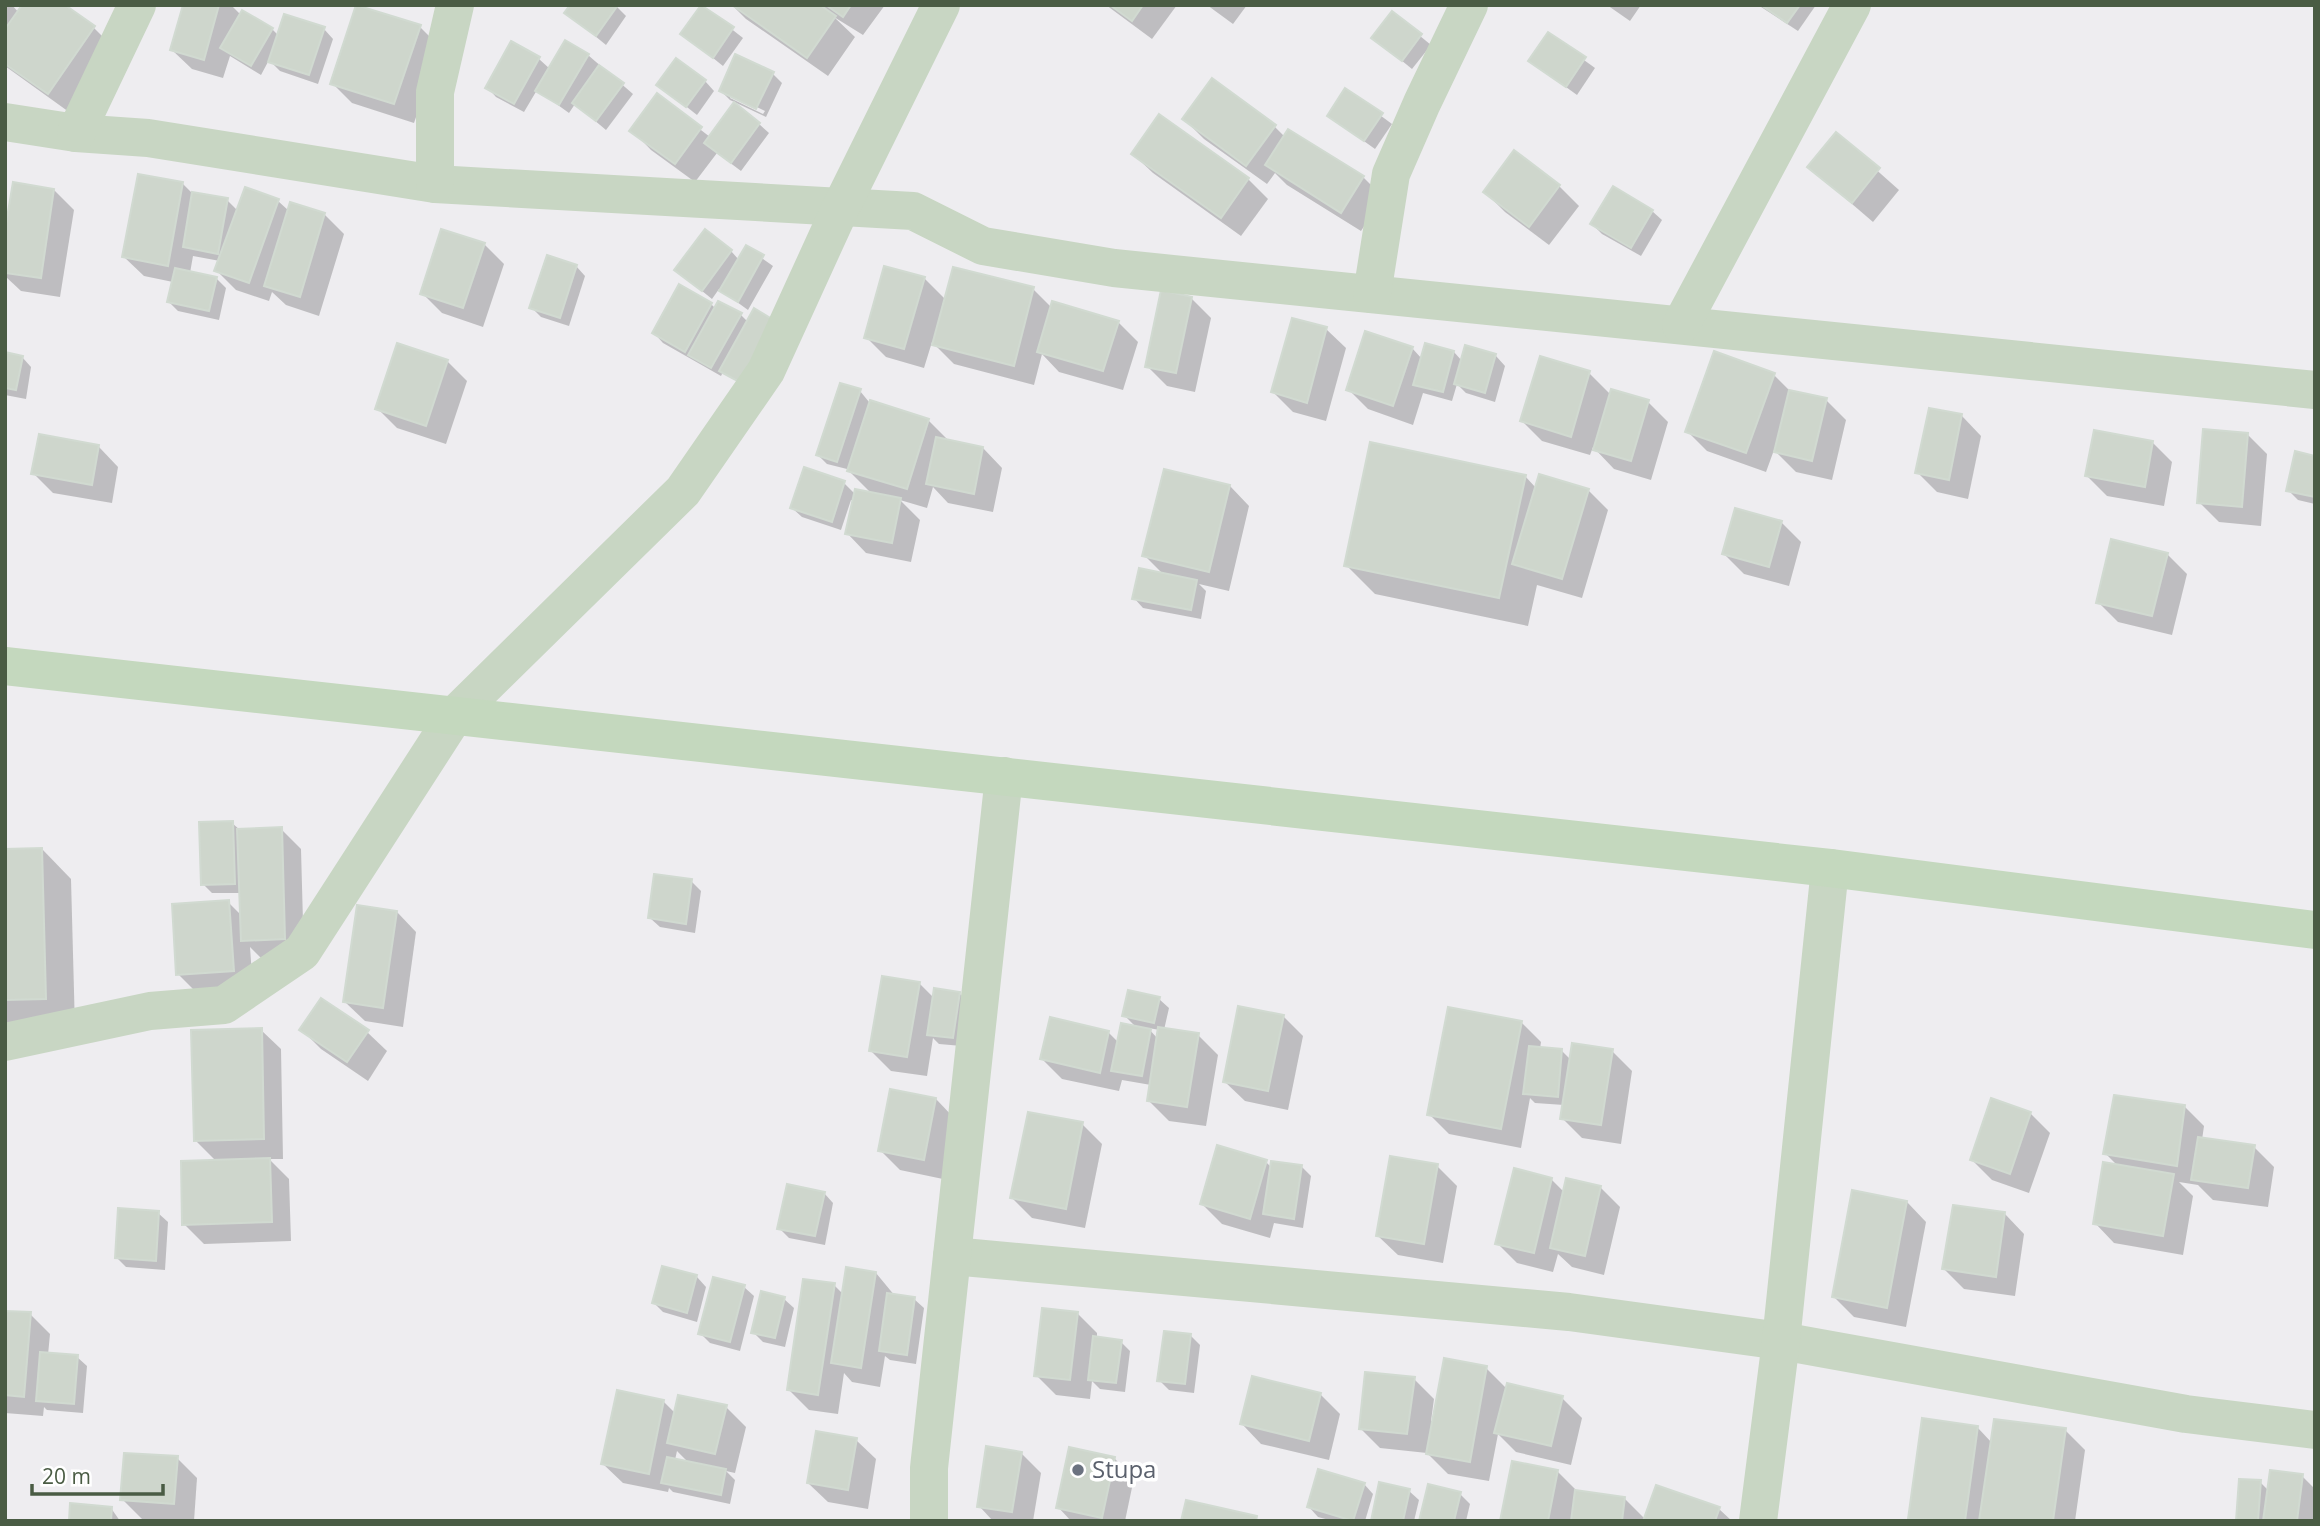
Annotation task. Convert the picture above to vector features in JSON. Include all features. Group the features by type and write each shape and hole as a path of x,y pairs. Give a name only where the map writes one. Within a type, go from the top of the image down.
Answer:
{"main road":[{"path":"5,666 1830,868 2315,930"}],"street":[{"path":"76,133 137,5"},
{"path":"435,184 435,92 455,5"},
{"path":"5,1042 149,1011 224,1005 302,952 455,715 683,491 766,370 840,209 941,5"},
{"path":"1372,294 1391,174 1469,5"},
{"path":"1681,325 1852,5"},
{"path":"5,122 76,133 148,138 435,184 840,209 913,211 983,246 1114,268 2315,390"},
{"path":"929,1521 929,1468 1004,776"},
{"path":"1758,1521 1781,1341 1830,868"},
{"path":"952,1256 1569,1312 1781,1341 2186,1414 2315,1430"}],"building":[{"path":"22,5 65,5 95,26 48,94 5,64 5,29"},
{"path":"183,5 219,5 204,60 170,50"},
{"path":"356,5 421,25 394,104 330,84"},
{"path":"570,5 618,5 596,36 564,13"},
{"path":"701,5 734,27 713,58 680,34"},
{"path":"732,5 820,5 836,16 807,58"},
{"path":"826,5 851,5 843,17"},
{"path":"1110,5 1143,5 1132,21"},
{"path":"1761,5 1800,5 1787,23"},
{"path":"242,10 273,28 251,66 220,48"},
{"path":"1392,11 1422,34 1402,61 1371,38"},
{"path":"284,14 325,27 309,75 268,62"},
{"path":"1548,32 1586,57 1566,87 1528,61"},
{"path":"565,40 589,54 559,105 535,91"},
{"path":"511,41 540,57 514,104 485,88"},
{"path":"735,54 774,72 756,109 719,91"},
{"path":"676,58 706,80 686,107 656,85"},
{"path":"599,65 624,83 596,121 572,103"},
{"path":"1212,78 1276,125 1246,166 1182,119"},
{"path":"1345,88 1383,113 1364,141 1327,116"},
{"path":"657,93 702,127 675,164 629,131"},
{"path":"734,102 760,123 731,163 704,143"},
{"path":"1159,114 1249,178 1221,218 1131,154"},
{"path":"1288,129 1364,176 1341,213 1265,165"},
{"path":"1836,132 1880,168 1852,203 1807,167"},
{"path":"1514,150 1560,185 1529,227 1483,192"},
{"path":"138,174 183,182 168,266 122,257"},
{"path":"13,182 54,189 41,278 5,273 5,230"},
{"path":"1613,186 1653,210 1631,248 1590,224"},
{"path":"245,187 279,199 249,283 214,271"},
{"path":"192,192 228,198 218,254 183,247"},
{"path":"290,202 325,213 300,297 264,286"},
{"path":"441,229 485,243 463,308 420,294"},
{"path":"705,229 732,250 702,291 674,270"},
{"path":"746,245 764,255 738,302 719,291"},
{"path":"547,255 577,265 560,318 529,308"},
{"path":"884,266 925,277 904,349 864,338"},
{"path":"953,267 1034,287 1014,366 932,345"},
{"path":"175,268 217,277 209,311 167,302"},
{"path":"679,284 712,303 685,352 652,333"},
{"path":"1161,290 1192,297 1176,373 1145,367"},
{"path":"718,301 742,313 711,368 688,355"},
{"path":"1052,301 1119,321 1103,371 1037,352"},
{"path":"754,308 777,322 743,384 719,371"},
{"path":"1292,318 1327,327 1307,403 1271,392"},
{"path":"1365,331 1413,347 1393,406 1346,390"},
{"path":"397,343 448,360 426,426 375,409"},
{"path":"1425,343 1454,351 1443,392 1413,385"},
{"path":"1465,345 1496,354 1485,393 1454,384"},
{"path":"1714,351 1775,373 1746,453 1685,432"},
{"path":"5,352 23,356 16,390 5,388"},
{"path":"1540,356 1590,371 1571,437 1520,421"},
{"path":"840,383 861,389 837,462 816,455"},
{"path":"1611,389 1649,400 1631,461 1593,450"},
{"path":"1789,390 1827,398 1812,461 1774,452"},
{"path":"870,400 929,419 907,489 847,471"},
{"path":"1929,408 1962,414 1949,480 1915,473"},
{"path":"2203,429 2248,433 2242,507 2197,503"},
{"path":"2094,430 2153,441 2145,487 2085,476"},
{"path":"39,434 99,445 92,485 31,474"},
{"path":"936,437 983,447 974,494 926,484"},
{"path":"1370,442 1526,475 1499,598 1344,566"},
{"path":"2295,451 2315,456 2315,497 2286,491"},
{"path":"804,467 845,481 832,522 790,508"},
{"path":"1164,469 1230,485 1209,572 1142,556"},
{"path":"1539,474 1589,489 1562,579 1512,564"},
{"path":"855,489 901,498 892,543 845,534"},
{"path":"1735,508 1782,521 1769,567 1722,554"},
{"path":"2111,539 2168,553 2152,616 2096,603"},
{"path":"1139,568 1197,580 1191,610 1132,599"},
{"path":"233,821 235,884 201,885 199,822"},
{"path":"282,827 285,939 241,941 237,829"},
{"path":"42,848 46,999 5,1000 5,849"},
{"path":"654,874 692,879 686,924 648,918"},
{"path":"229,900 234,971 176,975 172,904"},
{"path":"357,905 397,911 383,1008 343,1002"},
{"path":"882,976 920,982 907,1057 869,1051"},
{"path":"934,988 960,992 953,1038 927,1035"},
{"path":"1128,990 1160,997 1154,1023 1122,1016"},
{"path":"321,998 369,1030 347,1062 299,1030"},
{"path":"1238,1006 1284,1015 1268,1091 1223,1082"},
{"path":"1448,1007 1522,1021 1501,1129 1427,1115"},
{"path":"1050,1017 1109,1031 1100,1073 1040,1059"},
{"path":"1121,1023 1151,1029 1142,1076 1111,1071"},
{"path":"1158,1027 1199,1033 1187,1107 1147,1101"},
{"path":"262,1028 264,1139 194,1141 191,1030"},
{"path":"1572,1043 1613,1049 1601,1125 1560,1119"},
{"path":"1529,1046 1562,1049 1558,1097 1523,1094"},
{"path":"890,1089 936,1098 924,1160 878,1151"},
{"path":"2114,1095 2185,1105 2177,1166 2103,1154"},
{"path":"1991,1098 2031,1112 2010,1174 1970,1160"},
{"path":"1028,1112 1083,1122 1066,1209 1010,1198"},
{"path":"2198,1137 2255,1145 2248,1188 2191,1180"},
{"path":"1217,1145 1267,1160 1250,1219 1200,1204"},
{"path":"1390,1156 1438,1164 1424,1244 1376,1236"},
{"path":"270,1158 272,1222 182,1225 181,1161"},
{"path":"1271,1161 1302,1165 1294,1219 1263,1214"},
{"path":"2103,1162 2174,1174 2163,1236 2093,1224"},
{"path":"1514,1168 1552,1178 1534,1253 1495,1244"},
{"path":"1566,1178 1601,1186 1585,1256 1550,1248"},
{"path":"787,1184 825,1192 815,1236 777,1229"},
{"path":"1852,1190 1907,1201 1887,1308 1832,1297"},
{"path":"1953,1205 2005,1212 1996,1277 1942,1269"},
{"path":"118,1208 159,1211 156,1261 115,1258"},
{"path":"662,1266 697,1275 687,1313 652,1303"},
{"path":"846,1267 876,1272 861,1368 831,1363"},
{"path":"713,1277 745,1285 730,1342 698,1334"},
{"path":"803,1279 835,1283 818,1395 787,1390"},
{"path":"761,1291 785,1297 775,1338 751,1333"},
{"path":"887,1293 915,1297 907,1355 879,1351"},
{"path":"1042,1308 1078,1312 1070,1380 1034,1376"},
{"path":"5,1311 31,1312 24,1397 5,1395"},
{"path":"1164,1331 1191,1334 1185,1384 1157,1381"},
{"path":"1093,1336 1122,1340 1116,1383 1088,1380"},
{"path":"40,1352 78,1355 74,1404 36,1401"},
{"path":"1444,1358 1487,1366 1470,1462 1426,1454"},
{"path":"1365,1372 1415,1377 1407,1434 1359,1429"},
{"path":"1252,1376 1321,1393 1309,1441 1240,1424"},
{"path":"1507,1383 1563,1396 1551,1446 1494,1433"},
{"path":"617,1390 664,1400 649,1474 601,1464"},
{"path":"678,1395 727,1405 715,1454 667,1443"},
{"path":"1922,1418 1978,1426 1965,1521 1908,1519"},
{"path":"1994,1419 2066,1428 2053,1521 1979,1521"},
{"path":"816,1431 857,1438 848,1490 807,1483"},
{"path":"986,1446 1022,1452 1012,1512 977,1507"},
{"path":"1069,1447 1115,1457 1102,1518 1056,1508"},
{"path":"124,1453 178,1456 174,1504 120,1500"},
{"path":"667,1457 726,1469 721,1495 661,1483"},
{"path":"1512,1461 1558,1470 1548,1521 1500,1521"},
{"path":"1318,1469 1365,1483 1353,1521 1307,1507"},
{"path":"2270,1470 2303,1474 2297,1521 2263,1521"},
{"path":"2239,1479 2261,1480 2258,1521 2236,1521"},
{"path":"1379,1482 1410,1489 1403,1521 1371,1521"},
{"path":"1428,1484 1461,1492 1454,1521 1419,1521"},
{"path":"1656,1485 1720,1507 1715,1521 1643,1521"},
{"path":"1575,1490 1625,1497 1622,1521 1571,1521"},
{"path":"1186,1500 1257,1516 1256,1521 1181,1521"},
{"path":"70,1503 112,1507 111,1521 69,1521"}],"place":[{"name":"Stupa","path":"1078,1470"}]}
